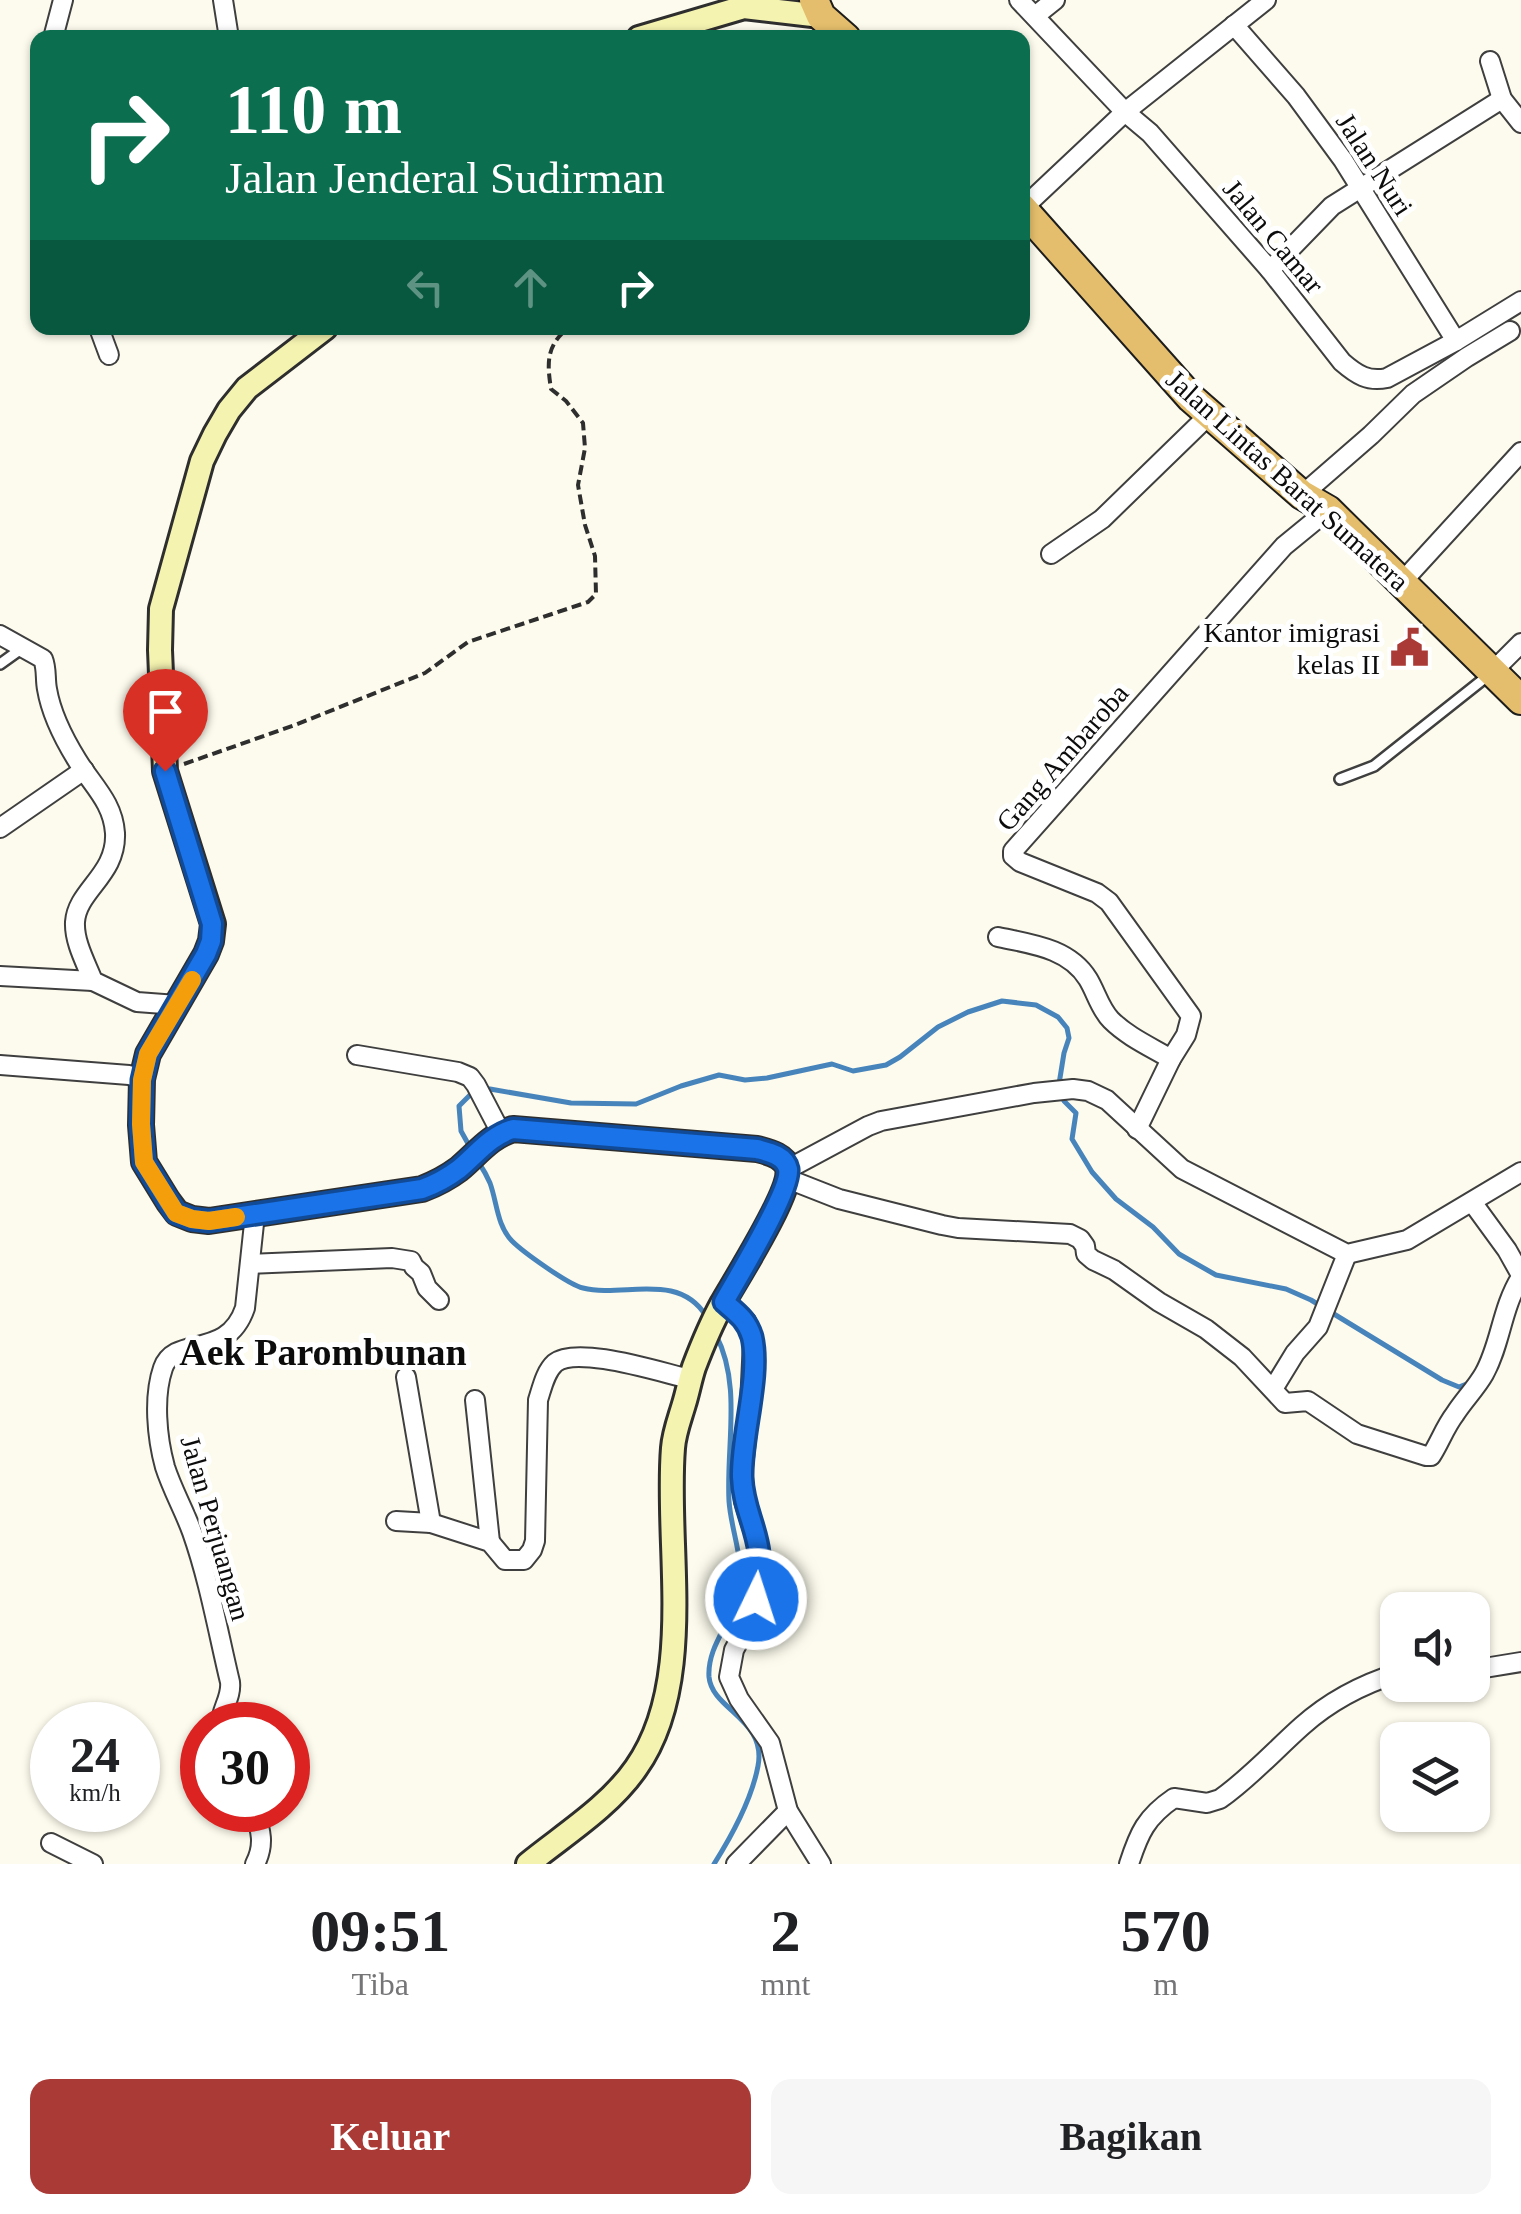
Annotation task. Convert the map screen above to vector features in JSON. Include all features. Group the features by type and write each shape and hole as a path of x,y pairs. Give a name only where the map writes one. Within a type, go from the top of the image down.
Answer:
{"highway":[{"path":"818,8 839,30"},
{"name":"Jalan Lintas Barat Sumatera","path":"1030,217 1191,398 1302,495 1328,510 1521,700"}],"main road":[{"path":"664,30 746,3 818,8"},
{"path":"316,335 247,388 229,410 202,461 161,609 165,771 212,924 206,954 148,1054 142,1080 144,1162 176,1213 209,1221 422,1189 438,1183 495,1137 513,1129 757,1149 778,1156 785,1162 788,1174 762,1235 721,1306 692,1372 673,1444 673,1659 653,1738 637,1767 616,1792 528,1864"}],"street":[{"path":"55,30 63,0"},
{"path":"224,0 228,30"},
{"name":"Jalan Camar","path":"1018,0 1150,134 1270,270 1342,362 1366,379 1388,378 1521,301"},
{"path":"1035,16 1055,0"},
{"path":"1030,201 1125,112 1266,0"},
{"name":"Jalan Nuri","path":"1234,25 1296,96 1343,160 1456,341"},
{"path":"1490,61 1502,99 1521,122"},
{"path":"1270,270 1332,206 1502,99"},
{"path":"1302,495 1412,394 1510,332"},
{"path":"102,335 109,355"},
{"path":"1051,554 1102,519 1209,415"},
{"path":"1402,582 1521,452"},
{"name":"Gang Ambaroba","path":"1136,1129 1186,1036 1191,1016 1109,902 1020,862 1013,851 1284,546 1328,510"},
{"path":"0,635 43,659 47,690 66,742 112,813 112,858 80,904 75,922 93,981"},
{"path":"1492,672 1521,643"},
{"path":"0,828 84,770"},
{"path":"998,937 1053,950 1071,961 1086,976 1110,1019 1171,1058"},
{"path":"0,976 93,981 137,1002 178,1005"},
{"path":"357,1055 470,1077 487,1106 495,1137"},
{"path":"0,1065 129,1075 142,1080"},
{"path":"788,1174 880,1121 1073,1089 1099,1095 1182,1169 1347,1254 1408,1240 1521,1172"},
{"path":"788,1174 839,1199 942,1225 1070,1234 1080,1238 1093,1260 1242,1356 1285,1402 1308,1400 1357,1434 1431,1456 1444,1430 1484,1374 1500,1322 1521,1276 1472,1202"},
{"name":"Jalan Perjuangan","path":"226,1702 230,1682 192,1532 165,1467 158,1413 160,1381 168,1358 175,1352 234,1332 240,1320 245,1308 255,1214"},
{"path":"1273,1388 1295,1352 1318,1327 1347,1254"},
{"path":"250,1264 392,1258 411,1261 439,1300"},
{"path":"721,1306 746,1321 753,1341 742,1476 744,1501 759,1549 761,1576 749,1622 734,1650 729,1677 739,1699 770,1743 788,1811 821,1864"},
{"path":"396,1521 432,1522 490,1542 505,1560 524,1560 536,1542 538,1400 544,1378 556,1362 572,1356 590,1356 692,1372"},
{"path":"406,1377 432,1522"},
{"path":"474,1400 490,1542"},
{"path":"1490,1667 1521,1662"},
{"path":"1130,1864 1138,1835 1155,1811 1174,1798 1220,1800 1305,1722 1380,1679"},
{"path":"736,1864 788,1811"},
{"path":"255,1864 262,1845 261,1832"},
{"path":"51,1843 93,1864"}],"lane":[{"path":"0,664 24,648"},
{"path":"1340,779 1374,766 1492,672"}],"path":[{"path":"165,771 295,726 425,673 468,642 588,602 596,594 595,556 578,484 585,448 583,422 551,390 548,372 550,348 562,335"}],"waterway":[{"path":"471,1149 461,1131 459,1106 470,1095 490,1089 571,1103 636,1104 719,1075 745,1080 767,1078 832,1064 853,1071 886,1065 938,1027 1002,1001 1036,1005 1058,1017 1067,1028 1069,1038 1059,1084"},
{"path":"1061,1095 1076,1113 1072,1139 1092,1172 1116,1199 1153,1227 1179,1254 1216,1275 1286,1289 1311,1300 1442,1380 1459,1387 1469,1383"},
{"path":"479,1163 490,1183 507,1235 546,1268 583,1288 649,1289 681,1294 706,1316"},
{"path":"714,1864 746,1804 759,1750 755,1737 719,1698 709,1677 712,1654 736,1602 740,1580 729,1501 729,1374 716,1335"}],"slow traffic":[{"path":"192,980 148,1054 142,1080 144,1162 176,1213 209,1221 236,1217"}],"place":[{"name":"Kantor imigrasi kelas II","path":"1410,648"}],"district":[{"name":"Aek Parombunan","path":"323,1352"}],"route":[{"path":"165,771 212,924 206,954 148,1054 142,1080 144,1162 176,1213 209,1221 422,1189 452,1175 489,1141 513,1129 757,1149 785,1162 788,1179 724,1302 746,1321 753,1341 742,1476 744,1501 759,1549 761,1576 756,1599"}]}
